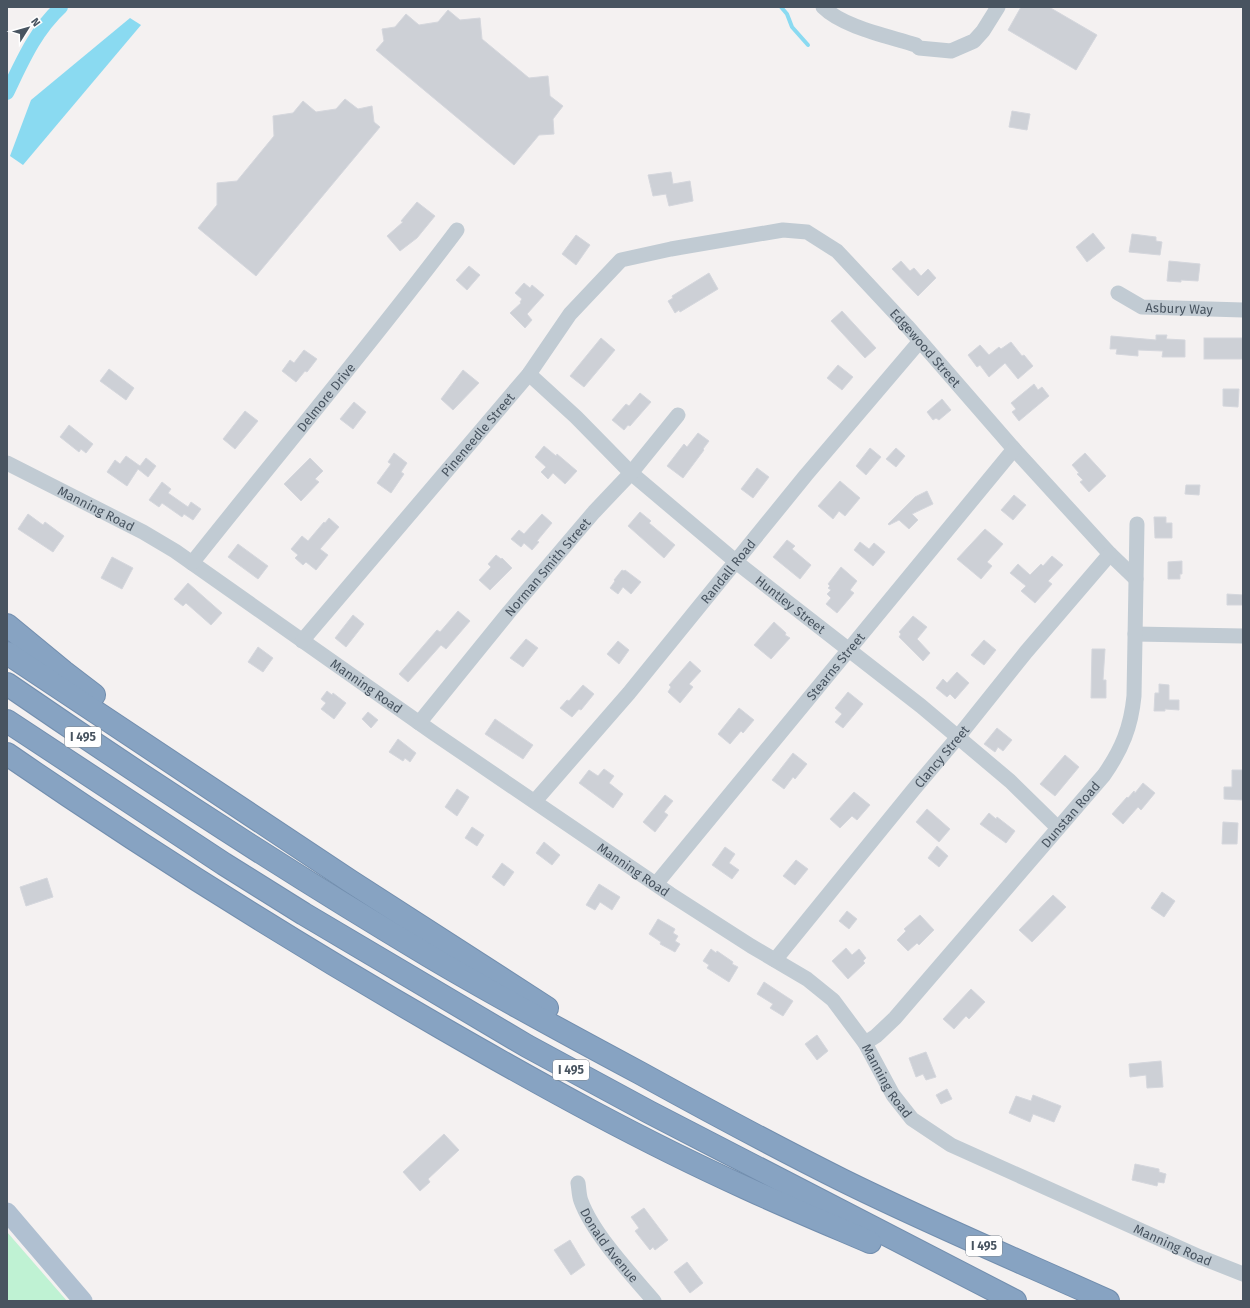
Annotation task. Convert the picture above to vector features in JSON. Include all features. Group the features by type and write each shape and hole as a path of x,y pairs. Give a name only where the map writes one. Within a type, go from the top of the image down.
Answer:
{"highway":[{"path":"7,625 64,672 144,731 175,765"},
{"path":"7,653 390,908 703,1108"},
{"name":"I 495","path":"7,684 181,801 270,858 422,952 511,1003 703,1108 842,1180 926,1220 1108,1301"},
{"name":"I 495","path":"7,721 224,864 304,914 500,1030 650,1112 1015,1301"},
{"path":"7,754 117,829 202,883 397,1002 503,1063 620,1126 746,1189 1007,1301"},
{"path":"7,765 117,829"}],"main road":[{"path":"7,1212 83,1301"}],"street":[{"path":"822,7 837,18 849,24 916,45 918,48 951,51 974,41 983,31 998,7"},
{"name":"Delmore Drive","path":"192,563 416,285 457,230"},
{"name":"Edgewood Street","path":"664,250 784,230 807,232 837,251 920,341 1014,449 1110,554 1136,579"},
{"name":"Pineneedle Street","path":"302,641 529,374 570,314 621,260 664,250"},
{"name":"Asbury Way","path":"1118,293 1142,307 1243,310"},
{"name":"Randall Road","path":"535,801 629,693 806,475 920,341"},
{"name":"Huntley Street","path":"529,374 576,417 631,473 736,561 921,706 1010,781 1058,828"},
{"name":"Norman Smith Street","path":"419,723 524,594 594,512 631,473 678,414"},
{"name":"Stearns Street","path":"656,884 1014,449"},
{"name":"Manning Road","path":"7,463 143,532 175,551 419,723 656,884 774,960 807,979 832,1000 865,1043 893,1095 912,1119 951,1145 1243,1274"},
{"name":"Dunstan Road","path":"865,1043 876,1036 895,1018 1104,775 1114,761 1130,723 1134,696 1137,524"},
{"name":"Clancy Street","path":"774,960 1026,652 1110,554"},
{"path":"1135,634 1243,636"},
{"name":"Donald Avenue","path":"578,1183 581,1200 587,1215 608,1245 654,1301"}],"green space":[{"path":"7,1232 67,1301 7,1301"}],"water":[{"path":"130,18 141,25 23,165 10,156 31,100"}],"building":[{"path":"1021,7 1049,7 1097,35 1076,70 1008,30"},
{"path":"448,10 460,20 480,18 482,39 529,78 548,76 550,96 563,106 553,119 554,134 539,135 514,165 376,50 384,41 382,29 395,27 406,14 419,25 438,22"},
{"path":"345,99 358,109 372,106 374,122 380,127 256,276 198,228 217,205 217,183 237,181 274,136 273,116 293,113 303,101 316,112 336,109"},
{"path":"1012,111 1030,114 1027,130 1009,127"},
{"path":"671,172 673,184 690,181 693,201 669,206 666,194 653,196 648,175"},
{"path":"417,202 435,216 417,238 400,251 387,236 403,222 401,221"},
{"path":"1093,233 1105,248 1087,262 1076,247"},
{"path":"1132,234 1156,237 1156,241 1162,242 1160,255 1129,252"},
{"path":"576,235 590,245 576,265 562,254"},
{"path":"901,261 910,271 914,268 921,276 928,269 936,278 918,296 892,269"},
{"path":"1169,261 1200,264 1198,281 1167,281"},
{"path":"469,266 480,275 467,290 456,280"},
{"path":"709,273 718,289 680,312 679,310 675,313 668,301 673,298 672,296"},
{"path":"524,283 530,288 532,285 544,295 527,314 532,320 525,328 510,313 521,303 520,302 522,299 515,293"},
{"path":"842,311 876,348 865,358 831,321"},
{"path":"1156,335 1167,335 1166,339 1185,340 1185,357 1162,357 1163,351 1138,350 1138,356 1116,354 1117,349 1110,349 1111,336 1156,340"},
{"path":"601,338 615,350 584,387 570,376"},
{"path":"1204,338 1243,338 1243,359 1204,359"},
{"path":"1011,342 1022,356 1024,355 1033,366 1018,379 1005,363 989,377 980,365 977,367 968,355 980,345 989,355 999,347 1001,349"},
{"path":"304,350 317,359 307,372 305,371 296,382 282,371 290,360 294,363"},
{"path":"838,365 853,377 842,390 827,378"},
{"path":"109,369 134,388 126,400 100,381"},
{"path":"463,370 479,383 453,410 441,399"},
{"path":"1034,384 1038,390 1042,387 1049,396 1019,421 1012,412 1016,409 1011,403"},
{"path":"1223,389 1239,389 1238,407 1223,406"},
{"path":"640,393 651,402 630,426 628,425 624,430 612,420 626,404 629,406"},
{"path":"942,399 951,410 939,420 936,418 933,420 927,412"},
{"path":"354,402 366,412 353,429 340,419"},
{"path":"245,411 258,421 235,449 223,439"},
{"path":"69,425 93,444 86,453 81,449 79,452 60,437"},
{"path":"698,433 709,441 683,478 667,466 684,444 687,447"},
{"path":"544,446 556,456 557,454 577,471 565,484 553,473 548,479 541,472 546,467 535,457"},
{"path":"870,448 881,457 866,475 856,466"},
{"path":"896,448 905,456 896,467 886,459"},
{"path":"394,453 407,463 401,472 404,474 391,493 377,483 391,464 388,462"},
{"path":"1085,453 1106,476 1089,492 1080,482 1083,480 1077,474 1079,473 1072,465"},
{"path":"126,456 140,466 146,458 156,466 148,477 138,469 127,486 107,472 115,460 120,464"},
{"path":"310,458 323,471 315,479 319,482 301,501 284,484"},
{"path":"757,468 769,477 753,498 741,489"},
{"path":"840,481 860,498 845,516 839,511 833,519 818,506"},
{"path":"162,482 171,489 168,493 188,507 191,502 201,509 193,520 184,514 182,517 162,503 159,507 149,500"},
{"path":"1186,485 1200,485 1199,495 1185,494"},
{"path":"927,491 933,504 912,514 918,520 909,529 899,520 889,525 888,524 915,497"},
{"path":"1014,495 1026,505 1013,520 1001,510"},
{"path":"640,512 651,521 649,523 675,545 664,558 628,526"},
{"path":"28,514 43,525 45,522 64,536 53,552 18,529"},
{"path":"542,514 552,523 537,541 539,542 532,550 524,543 521,547 511,539 519,530 524,534"},
{"path":"1154,517 1166,517 1166,523 1172,523 1172,538 1155,538"},
{"path":"329,518 339,527 320,549 328,555 316,570 306,562 303,565 295,558 298,555 291,549 302,536 308,541"},
{"path":"985,529 1003,544 987,562 992,566 981,579 957,559"},
{"path":"787,540 795,546 792,549 811,565 800,579 773,557"},
{"path":"860,542 869,549 874,543 885,552 873,566 854,550"},
{"path":"238,544 268,566 258,579 228,557"},
{"path":"496,555 501,559 502,558 512,568 490,590 479,580 491,567 488,564"},
{"path":"1052,556 1063,565 1048,581 1052,584 1035,603 1021,591 1026,586 1010,573 1018,564 1030,575 1041,564 1043,566"},
{"path":"112,557 133,568 122,589 101,578"},
{"path":"1182,561 1182,574 1180,574 1180,579 1168,579 1168,562"},
{"path":"841,567 857,581 850,590 854,593 837,613 826,604 831,598 827,594 831,590 828,588 830,586 828,584"},
{"path":"622,570 625,570 641,582 631,594 623,587 618,594 610,588"},
{"path":"188,583 222,613 211,625 186,603 183,606 174,599"},
{"path":"1227,594 1243,595 1243,605 1227,605"},
{"path":"458,611 470,621 446,649 441,645 408,682 399,674 437,630 440,632"},
{"path":"353,615 364,624 346,647 335,638"},
{"path":"913,616 927,627 917,639 930,653 923,661 899,637 901,634 899,632"},
{"path":"774,622 786,633 785,635 790,638 771,659 754,645"},
{"path":"526,639 538,648 523,667 510,658"},
{"path":"984,640 996,650 984,665 971,655"},
{"path":"618,641 629,650 619,664 607,654"},
{"path":"258,647 273,658 263,672 248,662"},
{"path":"1092,649 1105,649 1103,680 1106,680 1106,698 1091,698"},
{"path":"690,661 701,671 689,684 693,687 680,703 668,692 671,687 669,685"},
{"path":"957,672 969,683 955,699 950,694 947,697 936,688 943,679 947,683"},
{"path":"1159,684 1169,685 1169,700 1179,700 1179,710 1165,709 1165,711 1154,711 1155,693 1159,693"},
{"path":"583,685 594,694 581,710 579,709 572,717 560,708 567,700 569,701"},
{"path":"327,691 332,695 333,693 346,703 334,719 321,709 326,703 321,699"},
{"path":"848,692 863,704 843,728 835,722 842,714 835,708"},
{"path":"739,708 754,720 743,733 741,731 730,744 718,734"},
{"path":"368,712 378,720 371,728 362,719"},
{"path":"495,719 533,745 523,759 485,734"},
{"path":"997,728 1012,740 1003,751 998,747 995,752 984,744"},
{"path":"398,739 416,753 410,762 405,758 403,761 389,752"},
{"path":"793,753 807,764 795,779 793,777 784,789 772,780"},
{"path":"1065,755 1079,767 1055,796 1040,784"},
{"path":"604,769 614,776 609,783 623,794 613,808 579,783 589,770 598,776"},
{"path":"1232,770 1243,770 1243,800 1224,799 1224,787 1232,787"},
{"path":"1143,783 1155,793 1141,810 1138,807 1123,824 1112,814 1127,797 1128,798 1134,791 1135,793"},
{"path":"457,789 469,797 457,816 445,807"},
{"path":"854,792 870,805 857,820 852,816 840,828 830,819"},
{"path":"665,795 673,801 664,812 668,815 655,832 643,822"},
{"path":"927,809 950,829 939,842 916,822"},
{"path":"989,813 996,819 997,817 1015,831 1006,843 980,824"},
{"path":"1223,822 1238,823 1237,844 1222,844"},
{"path":"472,827 484,835 477,846 465,838"},
{"path":"544,842 560,855 552,865 536,853"},
{"path":"937,846 948,856 939,867 928,858"},
{"path":"725,847 735,854 729,863 739,870 732,879 712,865"},
{"path":"796,860 808,869 795,885 783,876"},
{"path":"502,863 514,872 504,886 492,877"},
{"path":"47,878 53,897 26,906 20,887"},
{"path":"599,884 620,897 612,910 600,902 595,910 586,905"},
{"path":"1162,892 1175,901 1164,917 1151,908"},
{"path":"1053,895 1066,907 1032,942 1019,930"},
{"path":"847,911 857,919 849,929 839,921"},
{"path":"920,915 934,930 919,945 917,943 908,951 897,940 906,931 904,929"},
{"path":"658,919 675,929 673,933 678,936 675,941 680,944 675,952 660,944 661,942 649,934"},
{"path":"846,948 852,955 859,949 866,958 863,961 865,963 848,979 832,961"},
{"path":"711,949 716,953 717,951 733,962 732,964 738,967 729,982 707,968 709,965 703,961"},
{"path":"764,982 793,1001 783,1016 770,1008 773,1004 757,994"},
{"path":"971,989 985,1002 969,1019 966,1016 954,1029 943,1019"},
{"path":"817,1035 828,1051 817,1060 805,1044"},
{"path":"926,1052 936,1077 926,1080 923,1074 916,1077 909,1058"},
{"path":"1161,1061 1163,1087 1147,1088 1146,1075 1130,1077 1129,1064"},
{"path":"947,1089 952,1099 941,1104 936,1095"},
{"path":"1033,1095 1061,1106 1054,1122 1033,1114 1030,1122 1009,1113 1016,1096 1031,1101"},
{"path":"444,1134 459,1150 428,1179 430,1182 420,1191 403,1172"},
{"path":"1135,1164 1159,1169 1159,1172 1166,1174 1164,1183 1158,1182 1157,1186 1132,1180"},
{"path":"644,1208 668,1240 655,1250 653,1247 650,1250 635,1231 639,1228 631,1217"},
{"path":"570,1240 585,1265 571,1275 554,1250"},
{"path":"687,1262 703,1283 690,1293 674,1272"}],"waterway":[{"path":"7,93 36,37 61,7"},
{"path":"781,7 787,14 792,27 808,45"}]}
